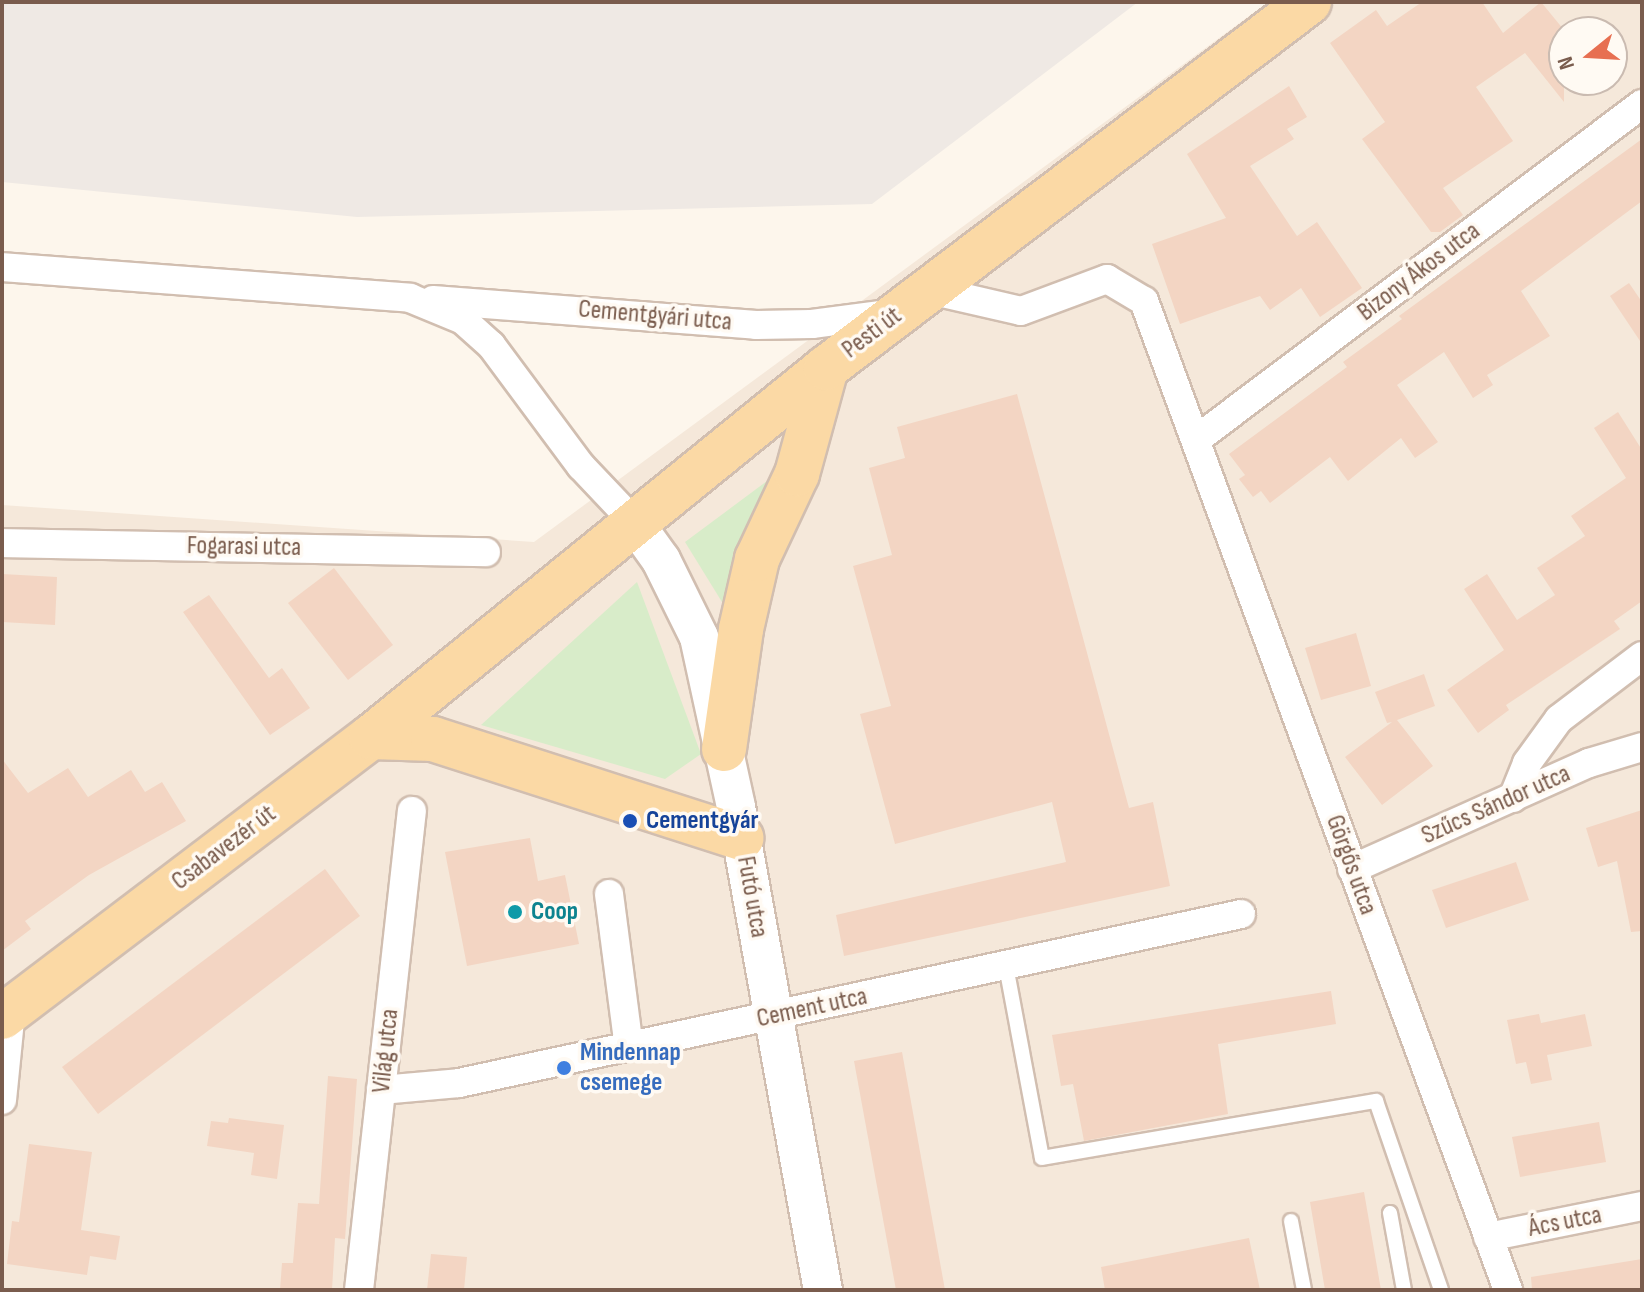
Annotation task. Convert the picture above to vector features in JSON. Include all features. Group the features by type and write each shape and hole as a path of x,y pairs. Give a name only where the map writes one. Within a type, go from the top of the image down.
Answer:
{"main road":[{"name":"Pesti út","path":"442,675 826,368 1309,2"},
{"path":"724,749 757,559 797,474 826,368"},
{"name":"Futó utca","path":"633,521 667,571 699,637 741,838 823,1290"},
{"name":"Csabavezér út","path":"7,1013 371,737 442,675"},
{"path":"371,737 433,739 741,838"}],"street":[{"name":"Bizony Ákos utca","path":"1197,439 1642,104"},
{"name":"Cementgyári utca","path":"2,267 756,325 812,324 914,301"},
{"name":"Görgős utca","path":"914,301 1021,311 1107,279 1144,301 1508,1290"},
{"name":"Cementgyári utca","path":"410,298 463,320 491,345 581,466 633,521"},
{"name":"Fogarasi utca","path":"2,543 486,552"},
{"path":"1513,798 1527,763 1559,719 1642,656"},
{"name":"Szűcs Sándor utca","path":"1352,869 1589,763 1642,747"},
{"name":"Világ utca","path":"359,1290 412,811"},
{"path":"609,894 629,1047"},
{"name":"Cement utca","path":"381,1090 459,1083 1241,914"},
{"path":"2,1100 7,1013"},
{"name":"Ács utca","path":"1488,1237 1642,1206"}],"lane":[{"path":"1006,966 1042,1158 1376,1101 1441,1290"},
{"path":"1390,1213 1404,1290"},
{"path":"1291,1221 1304,1290"}],"shaded area":[{"path":"2,2 1138,2 872,204 357,217 2,182"},
{"path":"1268,2 1642,2 1642,1290 2,1290 2,505 534,542"}],"green space":[{"path":"790,464 730,615 685,542"},
{"path":"637,582 701,754 665,779 481,725"}],"building":[{"path":"1422,2 1482,2 1503,33 1541,2 1552,16 1548,16 1548,82 1525,53 1476,87 1513,141 1443,188 1463,215 1440,232 1431,232 1362,139 1385,122 1330,43 1376,10 1387,26"},
{"path":"1289,86 1307,117 1287,129 1294,139 1250,166 1297,236 1317,222 1362,288 1320,317 1301,288 1270,310 1260,296 1180,324 1152,244 1226,218 1187,154"},
{"path":"1642,139 1642,201 1521,291 1550,336 1487,375 1493,385 1473,398 1444,352 1397,385 1438,442 1415,458 1401,438 1348,481 1330,457 1270,503 1261,491 1253,497 1239,479 1245,475 1229,454 1347,367 1343,362 1402,319 1399,316"},
{"path":"1629,283 1642,302 1642,344 1610,296"},
{"path":"1017,394 1129,808 1153,802 1170,886 844,956 836,915 1066,862 1052,802 895,844 860,714 891,706 853,566 892,555 869,468 905,458 897,427"},
{"path":"1618,412 1642,450 1642,601 1614,621 1620,629 1506,705 1509,710 1478,733 1447,690 1504,650 1464,589 1487,574 1517,620 1555,595 1537,568 1585,536 1571,516 1626,478 1594,428"},
{"path":"334,568 393,645 348,680 288,603"},
{"path":"2,574 57,577 55,625 2,622"},
{"path":"209,595 269,678 282,668 310,708 270,735 183,612"},
{"path":"1356,633 1371,686 1321,700 1305,648"},
{"path":"1424,674 1435,706 1397,720 1433,766 1382,805 1345,757 1392,722 1387,723 1375,692"},
{"path":"2,759 28,793 68,768 88,797 131,770 145,792 162,782 186,821 89,875 25,921 31,929 2,951"},
{"path":"1642,810 1642,931 1631,932 1617,861 1598,867 1586,828"},
{"name":"Coop","path":"530,838 538,881 565,875 579,944 467,966 445,852"},
{"path":"1516,862 1529,900 1446,928 1432,890"},
{"path":"325,869 360,916 98,1114 62,1067"},
{"path":"1331,991 1336,1024 1218,1044 1228,1114 1084,1141 1073,1084 1061,1086 1052,1035"},
{"path":"1539,1014 1541,1023 1585,1014 1592,1046 1547,1055 1552,1080 1531,1084 1526,1062 1516,1064 1507,1020"},
{"path":"902,1052 945,1290 896,1290 854,1061"},
{"path":"328,1076 357,1079 345,1239 335,1238 332,1290 280,1290 282,1263 293,1263 298,1203 319,1204"},
{"path":"229,1118 284,1125 277,1179 251,1175 254,1153 207,1146 211,1121 228,1123"},
{"path":"1599,1122 1606,1162 1520,1177 1512,1137"},
{"path":"29,1144 92,1152 81,1230 120,1236 116,1260 90,1256 87,1275 7,1264 12,1221 19,1222"},
{"path":"1364,1192 1381,1290 1325,1290 1310,1202"},
{"path":"1249,1238 1260,1290 1105,1290 1101,1267"},
{"path":"431,1254 467,1257 464,1290 427,1290"},
{"path":"1642,1259 1642,1290 1532,1290 1531,1277"}],"place":[{"name":"Cementgyár","path":"630,821"},
{"name":"Coop","path":"515,912"},
{"name":"Mindennap csemege","path":"564,1068"}]}
